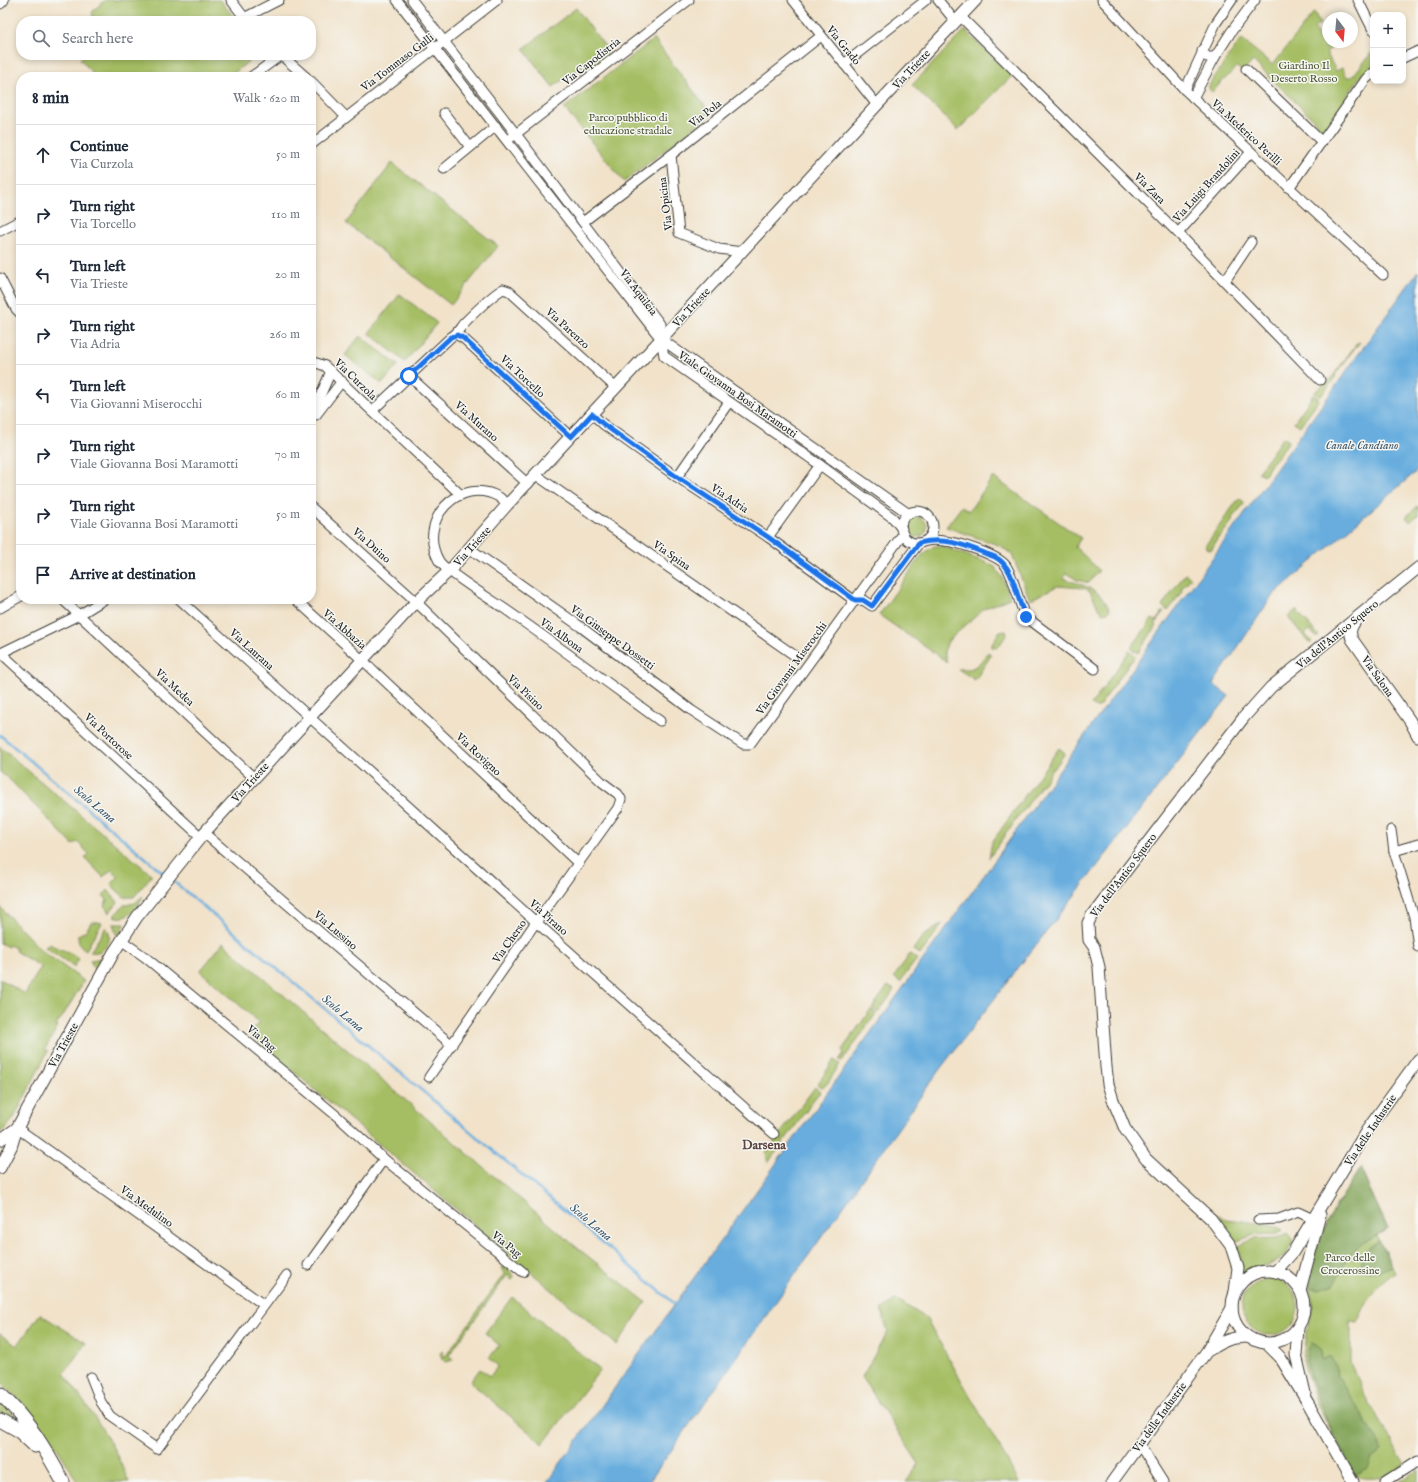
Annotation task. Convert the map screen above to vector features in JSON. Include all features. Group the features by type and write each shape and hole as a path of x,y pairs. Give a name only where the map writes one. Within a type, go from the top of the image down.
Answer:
{"main road":[{"path":"0,1394 25,1421 42,1445 63,1482"},
{"path":"0,1420 18,1430 55,1466"}],"street":[{"path":"0,3 3,0"},
{"path":"231,0 244,16"},
{"path":"251,16 279,0"},
{"name":"Via Aquileia","path":"397,0 661,339"},
{"name":"Via Aquileia","path":"412,0 660,324 661,339"},
{"name":"Via Tommaso Gulli","path":"316,140 497,0"},
{"name":"Via Capodistria","path":"507,140 688,0"},
{"name":"Via Grado","path":"793,0 877,105"},
{"path":"844,64 926,0"},
{"name":"Via Zara","path":"938,0 1178,233 1320,380"},
{"name":"Via Trieste","path":"0,1168 11,1148 17,1128 121,940 176,867 253,778 416,602 450,570 661,339 976,0"},
{"name":"Via Mederico Perilli","path":"1102,0 1193,98 1383,275"},
{"path":"1185,90 1216,24 1232,0"},
{"path":"1193,98 1215,57 1231,32 1256,0"},
{"path":"1358,0 1370,24"},
{"name":"Via Pola","path":"583,222 672,155 821,36"},
{"path":"1202,51 1207,57 1215,57"},
{"path":"1406,57 1418,51"},
{"path":"258,72 274,60"},
{"path":"287,60 300,72"},
{"path":"1246,69 1322,142"},
{"path":"1289,188 1366,79 1370,76"},
{"path":"316,86 346,117"},
{"path":"444,113 470,147"},
{"path":"444,169 496,126"},
{"name":"Via Luigi Brandolini","path":"1178,233 1251,152"},
{"name":"Via Opicina","path":"672,155 679,234 718,249 742,252"},
{"path":"0,231 16,223"},
{"path":"1225,281 1251,242"},
{"path":"0,278 16,309"},
{"name":"Via Curzola","path":"316,363 325,366 331,371 374,414 409,376 451,337 457,335 465,322 503,289"},
{"name":"Via Parenzo","path":"503,289 509,292 616,388"},
{"name":"Via Torcello","path":"457,335 463,338 571,437"},
{"name":"Viale Giovanna Bosi Maramotti","path":"661,339 664,356 893,518 902,531"},
{"name":"Viale Giovanna Bosi Maramotti","path":"661,339 909,514"},
{"path":"316,406 331,371"},
{"name":"Via Murano","path":"409,376 528,484"},
{"path":"316,414 342,381"},
{"path":"677,477 729,402"},
{"path":"374,414 461,495 480,491 499,497 508,505"},
{"name":"Via Adria","path":"592,414 603,424 677,477 768,537 855,600"},
{"path":"768,537 820,465"},
{"name":"Via Spina","path":"536,475 794,655"},
{"name":"Via Albona","path":"461,495 451,500 440,512 432,528 432,537 439,562 660,721"},
{"name":"Via Duino","path":"316,511 416,602"},
{"path":"855,600 863,600 872,606 921,542 931,535 933,526 932,520 924,513 914,512 909,514 903,520 902,531 910,541 921,542 934,540 954,542"},
{"path":"933,526 938,532 954,542 1002,561 1009,571 1022,611 1026,617 1095,669"},
{"name":"Via Giovanni Miserocchi","path":"743,744 750,744 855,600 902,531"},
{"name":"Via Giuseppe Dossetti","path":"470,548 581,627 691,710 743,744"},
{"name":"Via dell'Antico Squero","path":"1235,1292 1238,1268 1231,1246 1211,1220 1146,1159 1125,1129 1113,1100 1108,1084 1106,1067 1099,968 1094,947 1089,940 1088,923 1092,915 1244,717 1271,687 1348,623 1361,615 1418,568"},
{"path":"0,608 16,599"},
{"name":"Via Pisino","path":"416,602 602,782 618,794 621,799"},
{"name":"Via Medea","path":"68,604 253,778"},
{"name":"Via Medea","path":"70,604 77,612"},
{"path":"1,653 94,604"},
{"name":"Via Laurana","path":"185,604 310,717"},
{"name":"Via Abbazia","path":"300,604 362,660"},
{"name":"Via Salona","path":"1361,615 1351,626 1350,632 1352,639 1410,721 1418,736"},
{"name":"Via Portorose","path":"1,653 203,835"},
{"name":"Via Rovigno","path":"362,660 579,864"},
{"name":"Via Pirano","path":"310,717 536,922 774,1134"},
{"name":"Via Cherso","path":"429,1077 536,922 618,808 621,799"},
{"path":"1391,830 1394,851 1416,916 1418,947"},
{"name":"Via Lussino","path":"203,835 452,1045"},
{"path":"1394,851 1418,844"},
{"name":"Via Pag","path":"121,940 176,982 338,1117 384,1158 523,1272"},
{"name":"Via delle Industrie","path":"1300,1290 1315,1224 1324,1201 1367,1130 1418,1060"},
{"name":"Via Trieste","path":"0,1140 17,1128"},
{"name":"Via Medulino","path":"17,1128 264,1305"},
{"path":"308,1265 384,1158"},
{"path":"1191,1201 1208,1208"},
{"path":"1258,1220 1279,1219 1298,1212 1315,1224"},
{"name":"Via delle Industrie","path":"1275,1272 1315,1224"},
{"path":"1298,1327 1289,1336 1278,1342 1266,1343 1248,1337 1240,1330 1234,1320 1232,1308 1235,1292 1242,1282 1251,1275 1263,1272 1275,1272 1285,1275 1300,1290 1304,1309 1298,1327 1296,1355 1308,1403"},
{"path":"91,1377 101,1402 110,1416 157,1449 287,1275"},
{"name":"Via delle Industrie","path":"1112,1482 1207,1352 1232,1308"},
{"name":"Via delle Industrie","path":"1207,1352 1223,1341 1236,1337 1248,1337"},
{"path":"1266,1343 1280,1358 1308,1403 1353,1482"},
{"path":"1139,1444 1164,1482"},
{"path":"1385,1482 1418,1461"}],"green space":[{"path":"105,0 220,0 233,16 93,16 92,12"},
{"path":"576,8 610,53 582,74 578,69 553,87 523,49"},
{"name":"Giardino Il Deserto Rosso","path":"1314,12 1320,24 1314,27 1322,42 1322,48 1332,48 1326,52 1336,71 1342,68 1347,77 1352,77 1370,55 1370,68 1362,74 1322,133 1318,134 1314,129 1318,124 1253,61 1243,72 1237,67 1212,92 1209,89 1209,85 1241,39 1273,65"},
{"path":"965,30 1012,76 958,130 912,85"},
{"name":"Parco pubblico di educazione stradale","path":"654,39 711,114 624,182 564,108"},
{"path":"81,60 250,60 235,72 92,72"},
{"path":"392,163 498,246 451,305 346,223"},
{"path":"400,294 437,323 405,362 369,333"},
{"path":"360,336 398,365 382,384 345,355"},
{"path":"1360,342 1345,360 1346,362 1335,374 1336,376 1321,396 1320,397 1314,393 1330,380 1357,343"},
{"path":"1313,395 1319,399 1300,426 1294,422"},
{"path":"1283,437 1289,441 1271,464 1265,475 1258,472"},
{"path":"993,477 1081,538 1075,547 1099,570 1089,583 1077,580 1066,573 1063,578 1090,588 1096,592 1101,596 1110,610 1108,612 1103,613 1099,610 1090,591 1084,588 1057,586 1030,600 1012,555 1001,546 946,527 962,506 969,511"},
{"path":"1239,498 1244,502 1244,504 1232,518 1233,520 1220,537 1218,537 1210,550 1205,546"},
{"path":"1418,506 1418,515 1410,522 1406,517"},
{"path":"917,517 924,520 927,527 924,534 917,537 910,534 907,527 910,520"},
{"path":"934,546 942,546 995,567 1002,577 1010,598 985,608 948,641 944,652 947,662 879,615 922,555"},
{"path":"1185,574 1191,578 1181,589 1182,591 1168,611 1162,606"},
{"path":"1296,610 1319,636 1317,638 1310,630 1305,634 1312,642 1310,644 1288,617"},
{"path":"1163,611 1155,624 1157,625 1138,653 1131,648 1152,619 1156,621"},
{"path":"1006,631 1007,635 999,646 996,648 992,647 992,644 999,632"},
{"path":"1130,650 1136,656 1130,663 1128,663 1126,669 1098,708 1091,705"},
{"path":"987,653 990,653 990,657 975,680 958,669 970,669 978,665"},
{"path":"0,747 152,875 134,897 124,897 111,885 118,877 111,870 103,877 85,858 89,854 77,842 73,845 11,781 0,772"},
{"path":"1059,748 1065,753 1010,829 1005,833 1005,836 989,858 992,842"},
{"path":"108,890 118,902 109,913 105,905 107,900 103,895"},
{"path":"143,896 135,909 128,915 124,917 114,916 124,905 135,903"},
{"path":"0,907 41,950 84,981 56,1025 58,1026 45,1049 48,1051 14,1118 0,1133 0,979 25,994 41,967 15,951 16,949 10,945 8,947 0,943"},
{"path":"91,922 102,923 86,950 79,944 78,935 86,931"},
{"path":"113,924 125,924 117,936"},
{"path":"942,924 920,955 913,950 922,937"},
{"path":"106,927 109,932 109,941 107,946 100,951 90,952"},
{"path":"223,943 575,1246 646,1302 617,1345 249,1034 259,1022 200,971"},
{"path":"50,944 76,956 79,959 74,967 45,947"},
{"path":"910,954 917,959 900,982 894,977"},
{"path":"104,958 96,973 90,960"},
{"path":"888,986 894,990 878,1013 872,1008"},
{"path":"871,1009 876,1014 842,1061 839,1060 844,1053 842,1050"},
{"path":"834,1060 840,1064 830,1080 822,1088 817,1085"},
{"path":"815,1087 820,1092 768,1163 766,1153"},
{"name":"Parco delle Crocerossine","path":"1360,1168 1388,1229 1377,1235 1395,1272 1372,1294 1364,1307 1358,1322 1351,1321 1351,1362 1363,1392 1405,1464 1387,1475 1375,1478 1362,1478 1354,1476 1318,1406 1303,1360 1306,1333 1313,1304 1309,1287 1314,1257 1326,1223"},
{"path":"1360,1168 1388,1229 1364,1242 1347,1257 1335,1284 1320,1289 1309,1287 1314,1257 1326,1223"},
{"path":"1209,1211 1227,1219 1273,1225 1283,1230 1277,1234 1254,1235 1235,1242"},
{"path":"1288,1233 1293,1239 1293,1243 1285,1256 1275,1263 1251,1269 1242,1276 1240,1257 1237,1247 1248,1241 1259,1238 1276,1238"},
{"path":"1379,1240 1392,1266 1380,1271 1359,1270 1365,1252"},
{"path":"502,1267 509,1270 514,1277 511,1280 508,1274 449,1355 453,1360 446,1362 442,1359 440,1353 442,1351 445,1357 504,1274"},
{"path":"1270,1279 1281,1281 1290,1287 1296,1296 1298,1307 1296,1318 1290,1327 1281,1333 1270,1335 1259,1333 1250,1327 1244,1318 1242,1307 1244,1296 1250,1287 1259,1281"},
{"path":"512,1297 600,1370 543,1444 470,1382 480,1369 490,1376 498,1366 489,1358 499,1345 485,1333"},
{"path":"896,1299 926,1318 1019,1482 906,1482 919,1464 862,1377 888,1331 881,1310"},
{"path":"40,1314 86,1343 64,1373 98,1422 115,1451 129,1482 77,1482 61,1454 43,1429 23,1405 0,1382 0,1334 17,1346"},
{"path":"1311,1341 1321,1349 1322,1360 1330,1356 1337,1368 1338,1376 1383,1451 1372,1458 1368,1468 1354,1476 1330,1428 1311,1380 1306,1360"},
{"path":"0,1400 22,1425 0,1414"},
{"path":"1418,1470 1418,1482 1398,1482 1401,1480"}],"water":[{"name":"Canale Candiano","path":"1418,271 1418,470 1273,595 1213,684 1229,696 940,1069 649,1482 547,1482 1201,574"}],"waterway":[{"name":"Scolo Lama","path":"0,735 166,875"},
{"name":"Scolo Lama","path":"172,880 675,1304"}],"district":[{"name":"Darsena","path":"764,1144"}],"route":[{"path":"409,376 451,337 457,335 460,336 571,437 592,414 603,424 677,477 768,537 855,600 863,600 872,606 919,543 934,540 945,541 954,542 1002,561 1009,571 1022,611 1026,617"}]}
